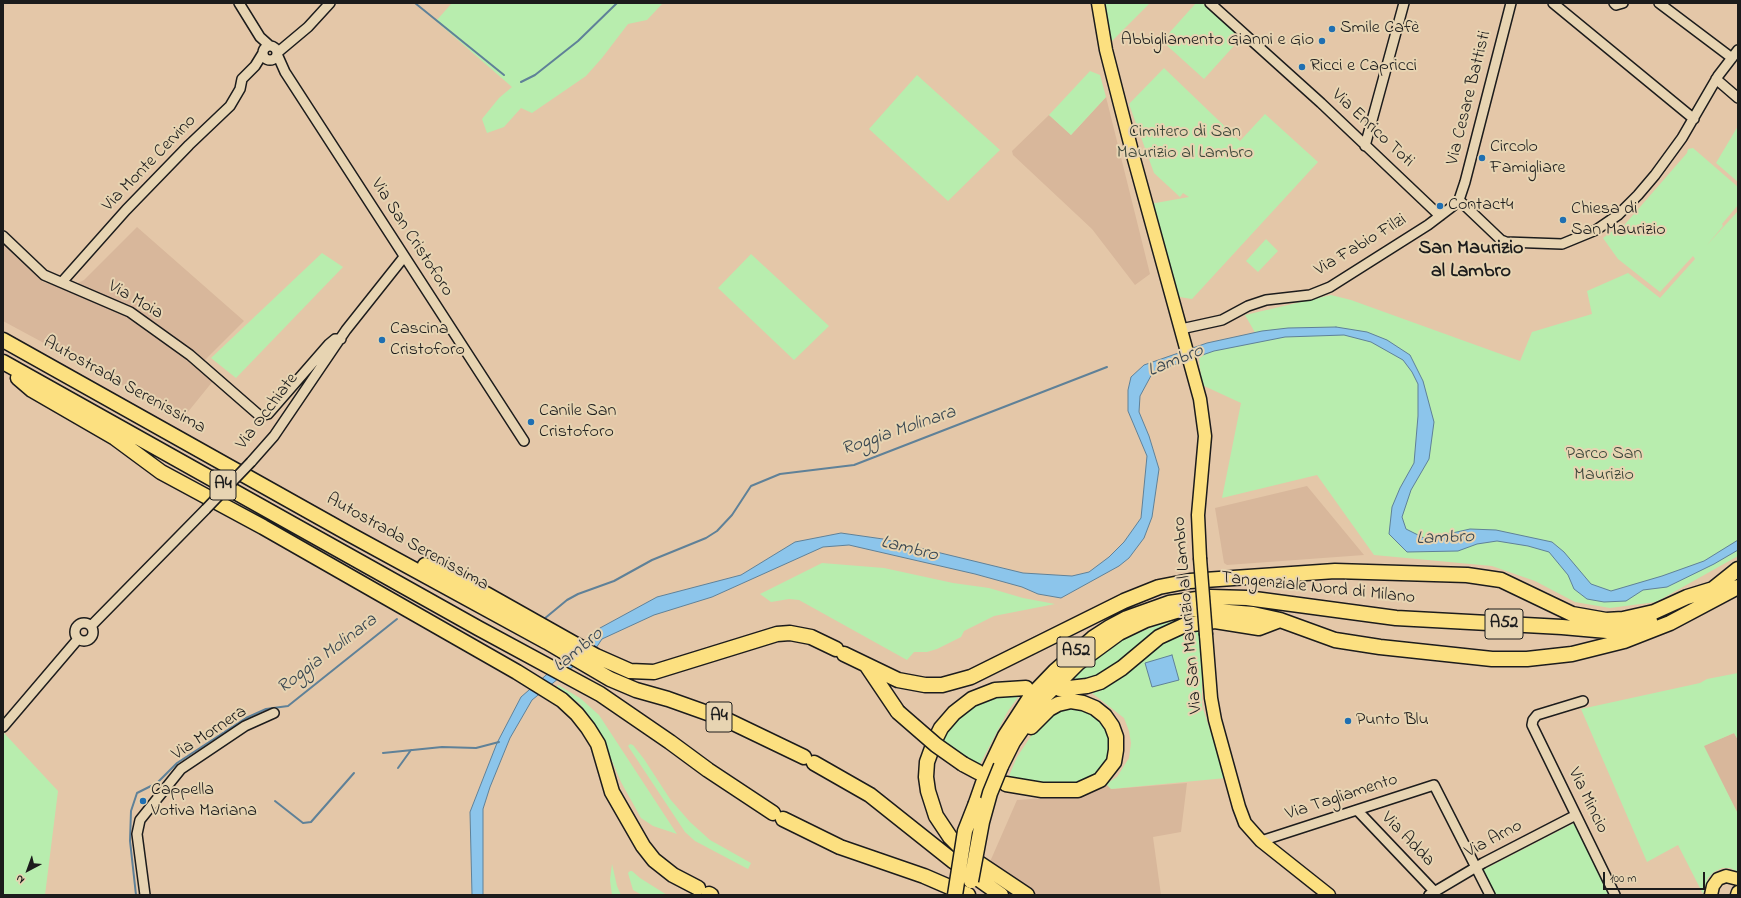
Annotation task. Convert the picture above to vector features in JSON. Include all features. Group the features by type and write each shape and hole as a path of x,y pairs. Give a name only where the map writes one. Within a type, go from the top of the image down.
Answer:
{"highway":[{"name":"Autostrada Serenissima","path":"3,340 220,461 551,638 613,673 636,690 668,699 727,720 809,760 870,796 959,866 1001,895"},
{"name":"A4","path":"3,363 600,694 708,770 778,816 840,847 970,890"},
{"path":"3,363 32,390 115,438 161,472 263,527 517,672 562,700 577,714 598,744 612,792 643,846 654,860 674,875 706,892"},
{"path":"613,673 630,671 642,673 654,672 777,634 790,633 812,637 887,676 912,683 933,685 954,683 994,666 1103,611 1144,593 1174,583 1227,577 1335,571 1485,577 1514,585 1572,614 1606,620 1623,619 1654,612 1687,597 1713,589 1738,569"},
{"name":"Tangenziale Nord di Milano","path":"960,895 967,843 976,804 984,780 1005,736 1031,696 1054,671 1093,638 1127,618 1147,610 1189,599 1230,597 1289,603 1396,618 1617,631 1639,625 1662,616 1738,576"},
{"name":"Tangenziale Nord di Milano","path":"970,890 982,822 990,793 1006,764 1024,724 1049,691 1078,663 1119,633 1146,620 1192,609 1253,614 1280,620 1335,640 1380,647 1498,659 1544,658 1624,641 1670,623 1738,587"},
{"path":"1060,689 1087,686 1100,682 1122,668 1159,637 1185,625 1215,621 1259,628 1280,620"},
{"path":"866,665 898,712 936,745 963,764 978,772"},
{"path":"1026,688 995,690 972,699 954,713 943,725 935,740 927,762 926,777 928,791 936,816 950,837 970,857 1026,895"},
{"path":"1006,764 1030,728 1049,710 1058,704 1071,701 1083,703 1095,708 1108,721 1116,737 1114,762 1100,780 1090,786 1078,790 1042,790 1006,784"},
{"path":"955,895 965,831 976,804"},
{"path":"970,890 976,895"}],"main road":[{"name":"Via San Maurizio al Lambro","path":"1098,3 1106,50 1134,159 1200,399 1205,436 1198,515 1200,558 1211,698 1226,757 1242,816 1249,828 1261,841 1329,895"},
{"path":"1713,893 1713,886 1718,878 1726,876 1736,881"}],"street":[{"name":"Via San Cristoforo","path":"239,3 270,53 285,72 524,441"},
{"path":"270,53 285,45 308,27 330,3"},
{"name":"Via Enrico Toti","path":"1210,3 1440,216"},
{"path":"1365,146 1404,3"},
{"name":"Via Cesare Battisti","path":"1458,200 1484,109 1511,3"},
{"path":"1553,3 1694,119"},
{"path":"1614,3 1616,5 1624,3"},
{"path":"1458,200 1497,236 1508,242 1552,244 1568,242 1604,226 1629,204 1659,170 1694,119 1716,80 1735,54 1659,3"},
{"name":"Via Monte Cervino","path":"62,282 126,210 189,145 230,106 240,89 242,79 270,53"},
{"path":"1716,80 1738,98"},
{"name":"Via Fabio Filzi","path":"1181,329 1222,320 1248,306 1266,300 1310,295 1330,287 1440,216 1458,200"},
{"name":"Via Moia","path":"3,236 44,275 130,312 190,355 260,416 268,414 329,344 335,339 341,339"},
{"name":"Via Occhiate","path":"91,626 206,509 274,436 346,330 404,257"},
{"path":"85,622 91,626 93,634 90,639 84,641 78,639 75,634 77,626 85,622"},
{"path":"3,727 78,639"},
{"name":"Via Mincio","path":"1583,700 1538,714 1533,720 1533,727 1615,895"},
{"name":"Via Mornera","path":"145,895 137,834 140,820 181,769 245,726 274,713"},
{"name":"Via Tagliamento","path":"1261,841 1434,785 1476,867"},
{"name":"Via Adda","path":"1357,810 1432,893"},
{"name":"Via Arno","path":"1432,893 1476,867 1576,815"},
{"path":"1476,867 1490,895"}],"shaded area":[{"path":"1106,97 1150,274 1135,285 1092,229 1013,155 1012,151 1049,115 1071,135"},
{"path":"137,227 244,321 199,366 213,381 183,418 3,321 3,245 43,282 66,289 84,280"},
{"path":"1307,486 1364,555 1227,565 1224,563 1215,508"},
{"path":"1734,733 1738,740 1738,814 1703,746"},
{"path":"1187,783 1181,832 1153,837 1161,895 1039,895 989,864 1017,800 1084,795 1106,784 1112,789"}],"green space":[{"path":"452,3 663,3 647,20 628,24 586,76 532,113 521,108 504,127 487,133 482,119 499,98 512,87 436,21"},
{"path":"1100,3 1150,3 1108,45"},
{"path":"1196,3 1202,3 1241,38 1204,79 1162,41"},
{"name":"Cimitero di San Maurizio al Lambro","path":"1164,68 1240,141 1265,114 1318,162 1192,299 1173,296 1150,204 1189,197 1183,193 1180,197 1154,173 1129,104"},
{"path":"1090,71 1100,75 1106,97 1071,135 1049,115"},
{"path":"917,75 1000,150 948,201 869,129"},
{"path":"1738,126 1738,182 1716,163"},
{"name":"Parco San Maurizio","path":"1693,148 1738,187 1738,205 1707,245 1738,211 1738,556 1656,602 1610,608 1575,602 1535,581 1492,566 1374,555 1317,475 1222,498 1241,403 1202,385 1198,350 1257,336 1245,315 1331,295 1351,300 1520,361 1532,332 1592,314 1587,291 1628,273 1660,298 1695,259 1693,256 1660,292 1618,259 1603,238 1615,229 1620,230 1687,153 1688,149"},
{"path":"1266,239 1278,251 1258,272 1246,261"},
{"path":"322,253 343,267 236,378 211,358"},
{"path":"751,254 829,326 794,360 718,288"},
{"path":"822,563 884,568 953,583 989,588 1023,598 1055,604 994,616 964,631 961,637 937,649 927,652 914,652 907,660 799,600 789,599 771,602 760,594"},
{"path":"1199,617 1090,680 1066,684 1086,666 1127,637 1158,625 1177,620"},
{"path":"1199,630 1202,658 1202,706 1226,778 1111,789 1106,784 1117,777 1129,758 1131,743 1129,731 1124,718 1092,693 1102,690 1122,677 1153,648 1175,635"},
{"path":"1738,673 1738,740 1734,733 1704,746 1738,814 1738,872 1730,868 1722,868 1714,872 1708,878 1703,894 1678,845 1647,862 1581,709 1700,683 1707,679"},
{"path":"558,685 580,698 599,715 677,834 653,826 641,818 621,782 601,735 590,717 579,703 556,688"},
{"path":"1021,693 1008,711 978,768 937,741 944,729 984,697"},
{"path":"1065,707 1085,708 1106,725 1113,751 1102,775 1069,788 1008,778 1017,757 1039,724"},
{"path":"4,733 58,791 45,895 3,895"},
{"path":"630,744 633,745 644,759 670,799 690,822 710,840 751,863 748,869 695,841 685,832 628,746"},
{"path":"1574,823 1611,895 1496,895 1483,870"},
{"path":"612,864 617,886 621,895 612,895 610,880"},
{"path":"630,871 667,895 642,895 633,890 628,873"}],"water":[{"name":"Lambro","path":"1336,327 1367,332 1387,340 1410,355 1423,381 1434,422 1429,459 1411,490 1402,517 1406,529 1426,539 1470,529 1496,530 1552,542 1564,552 1591,584 1611,591 1662,576 1704,561 1738,540 1738,550 1714,564 1667,587 1643,590 1626,601 1604,602 1587,599 1574,589 1568,575 1549,552 1528,546 1497,541 1477,544 1458,551 1407,552 1389,534 1392,507 1400,488 1414,463 1418,416 1418,384 1412,372 1403,360 1371,342 1344,335 1285,337 1214,351 1153,372 1140,396 1139,412 1149,436 1159,469 1152,517 1144,538 1129,558 1119,566 1061,598 1038,594 1022,587 975,574 849,545 823,547 712,597 654,615 602,639 596,648 532,700 510,738 490,787 483,809 483,895 472,895 470,812 497,743 521,697 600,628 657,597 741,575 795,542 841,533 883,539 1023,573 1072,576 1089,572 1109,557 1124,542 1141,518 1147,456 1128,411 1128,390 1131,377 1144,365 1207,343 1262,331 1288,328"},
{"path":"1172,655 1179,680 1152,687 1145,663"}],"waterway":[{"path":"415,3 504,75"},
{"path":"521,82 535,75 578,41 617,3"},
{"name":"Roggia Molinara","path":"544,619 567,600 578,594 614,581 652,560 706,538 717,531 732,515 751,486 780,474 854,465 1107,367"},
{"name":"Roggia Molinara","path":"136,895 130,841 131,811 137,793 157,783 177,763 246,718 266,709 288,706 397,619"},
{"path":"383,753 442,747 476,748 499,742"},
{"path":"398,768 411,750"},
{"path":"275,801 303,823 311,822 354,773"}],"place":[{"name":"Smile Cafè","path":"1332,29"},
{"name":"Abbigliamento Gianni e Gio","path":"1322,41"},
{"name":"Ricci e Capricci","path":"1302,67"},
{"name":"Circolo Famigliare","path":"1482,158"},
{"name":"Contact4","path":"1440,206"},
{"name":"Chiesa di San Maurizio","path":"1563,220"},
{"name":"Cascina Cristoforo","path":"382,340"},
{"name":"Canile San Cristoforo","path":"531,422"},
{"name":"Punto Blu","path":"1348,721"},
{"name":"Cappella Votiva Mariana","path":"143,801"}],"district":[{"name":"San Maurizio al Lambro","path":"1471,262"}]}
